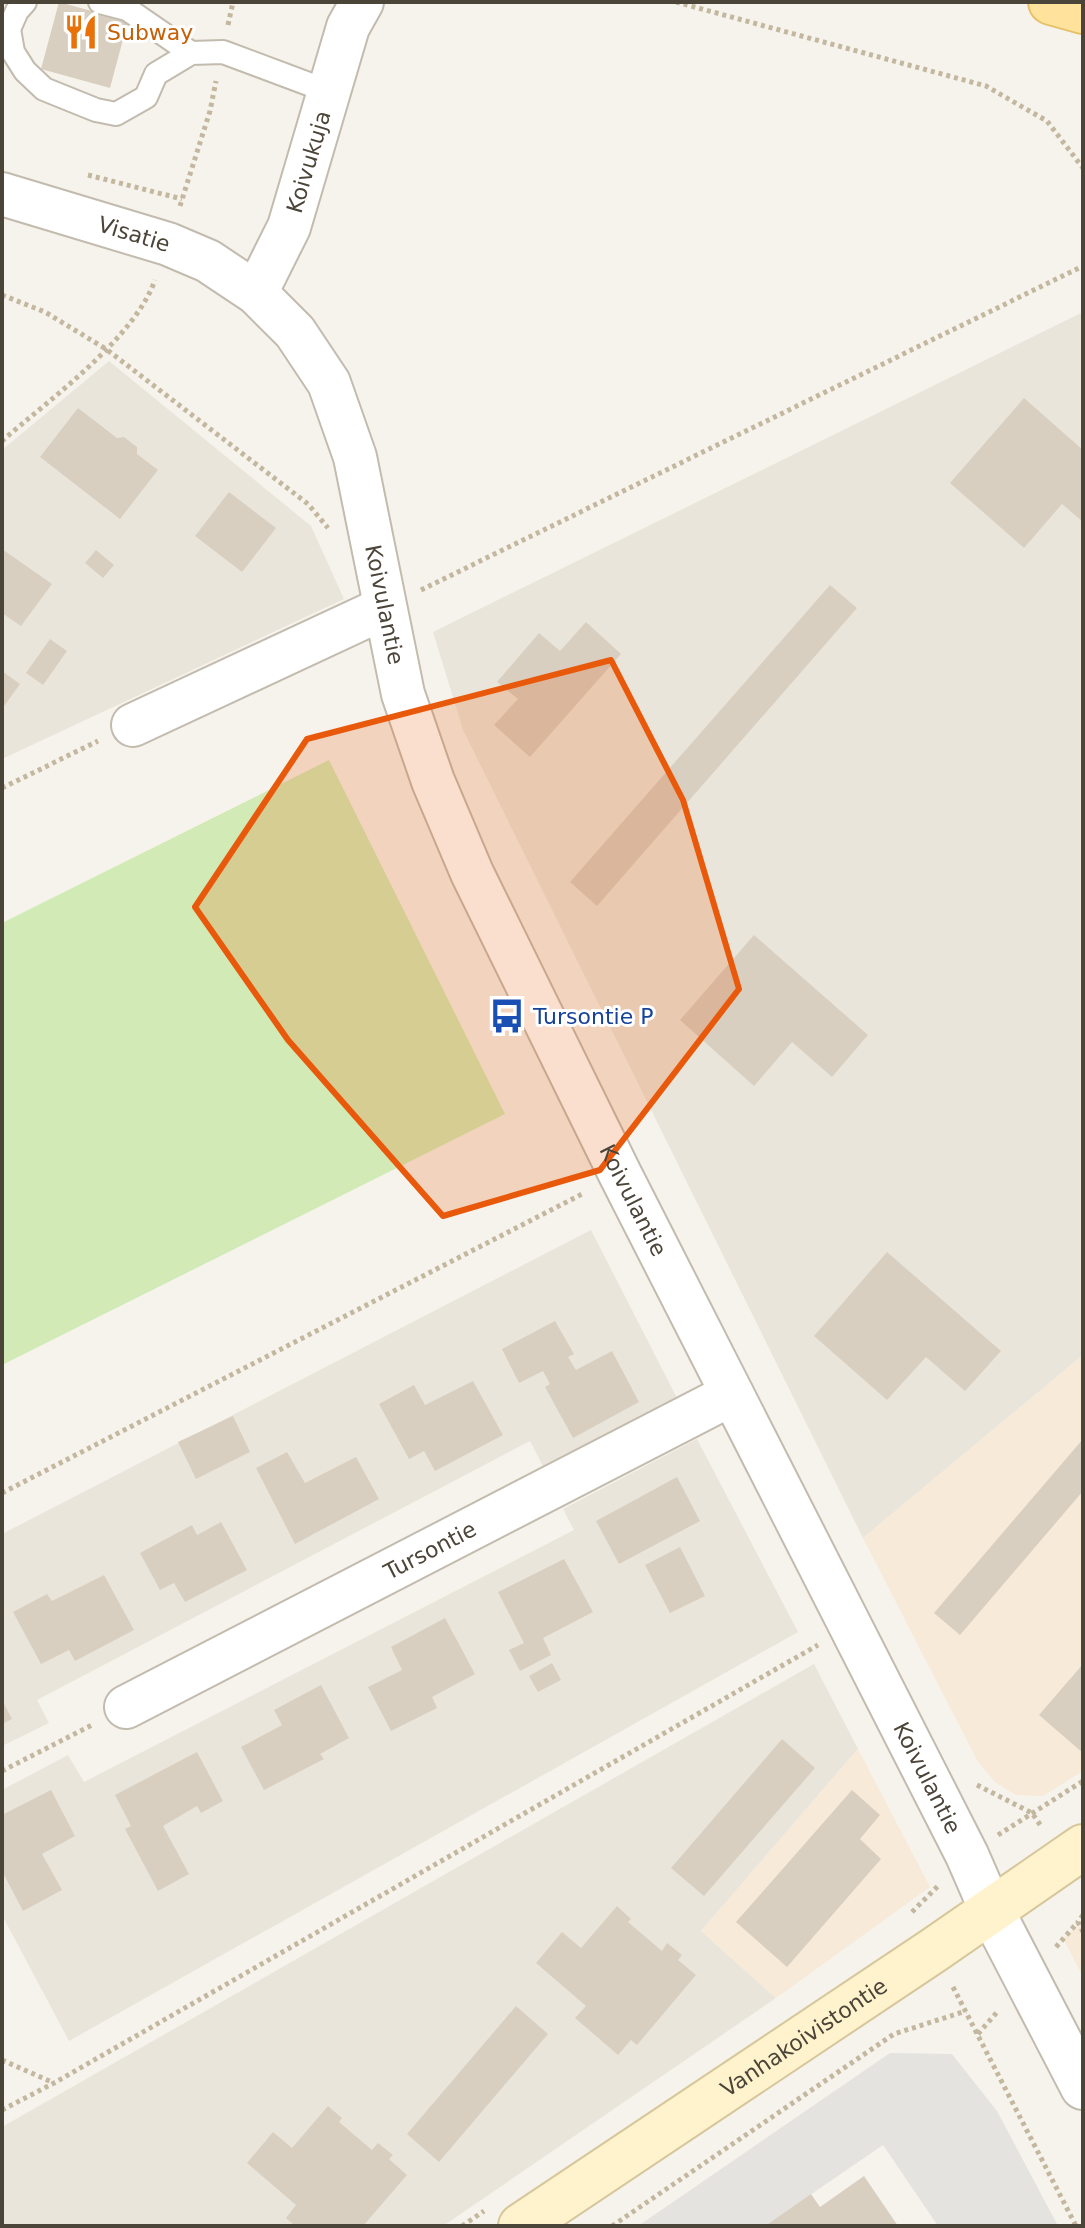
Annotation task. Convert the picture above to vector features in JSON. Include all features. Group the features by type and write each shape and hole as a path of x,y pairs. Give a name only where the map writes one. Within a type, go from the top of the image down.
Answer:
{"main road":[{"path":"1051,2 1083,11"},
{"name":"Vanhakoivistontie","path":"521,2226 1073,1854"}],"street":[{"name":"Koivukuja","path":"256,293 289,227 353,10"},
{"name":"Visatie","path":"2,194 168,244 208,261 256,293"},
{"name":"Koivulantie","path":"256,293 295,332 329,383 355,457 403,694 433,781 472,873 620,1174 1083,2087"},
{"path":"133,725 384,608"},
{"name":"Tursontie","path":"126,1707 732,1394"}],"lane":[{"path":"25,2 9,29 13,52 25,71 44,89 96,110 116,114 146,97 156,74 191,53 223,52 330,92"},
{"path":"100,2 127,9 191,53"}],"path":[{"path":"676,2 986,86 1047,121 1083,168"},
{"path":"701,9 704,2"},
{"path":"384,608 1083,266"},
{"path":"2,295 45,312 106,349 308,504 335,536"},
{"path":"2,788 133,725"},
{"path":"2,1493 620,1174"},
{"path":"2,2110 850,1626"},
{"path":"2,1771 126,1707"},
{"path":"976,1784 1032,1813 1073,1854"},
{"path":"912,1912 1076,2226"},
{"path":"1083,1915 1078,1922 1083,1932"},
{"path":"612,2226 894,2034 966,2011"},
{"path":"2,2060 54,2083"}],"highlighted area":[{"path":"611,660 683,800 739,989 600,1170 443,1216 288,1040 195,907 307,739"}],"shaded area":[{"path":"1083,312 1083,1355 863,1538 463,730 433,632"},
{"path":"109,361 311,526 344,599 2,759 2,450"},
{"path":"591,1230 677,1398 544,1468 530,1441 37,1700 49,1723 2,1746 2,1534"},
{"path":"1083,1355 1083,1771 1043,1796 1016,1795 995,1782 978,1762 863,1538"},
{"path":"697,1439 798,1632 69,2041 2,1915 2,1790 68,1755 84,1782 574,1530 563,1509"},
{"path":"814,1664 858,1749 701,1931 776,1998 443,2226 2,2226 2,2127"},
{"path":"858,1749 930,1887 776,1998 701,1931"},
{"path":"1083,1923 1083,1977 1063,1938"},
{"path":"890,2053 952,2054 997,2111 1058,2226 938,2226 883,2145 765,2226 638,2226"}],"green space":[{"path":"329,760 505,1114 2,1365 2,923"}],"building":[{"path":"59,2 128,21 110,88 41,69"},
{"path":"1024,398 1083,450 1083,522 1062,504 1024,548 950,483"},
{"path":"78,408 117,438 124,437 137,447 137,454 158,470 120,519 40,457"},
{"path":"229,492 276,528 242,572 195,536"},
{"path":"2,549 52,584 21,626 2,613"},
{"path":"96,550 114,565 103,578 85,563"},
{"path":"830,585 857,608 597,906 570,882"},
{"path":"586,622 621,654 530,757 494,725 518,699 497,682 539,633 560,651"},
{"path":"50,639 67,651 43,685 26,673"},
{"path":"2,671 20,684 2,709"},
{"path":"754,935 868,1035 832,1077 792,1042 754,1086 680,1020"},
{"path":"887,1252 1001,1351 965,1391 926,1357 887,1400 814,1336"},
{"path":"555,1321 574,1354 568,1357 576,1370 612,1351 639,1402 573,1438 545,1387 550,1384 543,1371 519,1383 502,1349"},
{"path":"473,1381 503,1435 435,1471 424,1451 409,1459 379,1404 414,1385 425,1405"},
{"path":"233,1416 250,1452 196,1479 178,1442"},
{"path":"1083,1439 1083,1491 960,1635 934,1613"},
{"path":"287,1452 305,1483 356,1457 379,1499 295,1544 256,1468"},
{"path":"677,1477 700,1521 619,1564 596,1521"},
{"path":"221,1522 247,1570 185,1602 174,1583 160,1590 140,1553 192,1525 197,1535"},
{"path":"680,1547 705,1596 670,1613 645,1565"},
{"path":"564,1559 593,1612 543,1638 551,1655 520,1671 509,1650 524,1643 498,1592"},
{"path":"104,1575 134,1630 75,1661 69,1650 41,1664 13,1612 47,1594 52,1601"},
{"path":"445,1618 475,1674 432,1697 437,1708 391,1731 368,1687 402,1670 391,1647"},
{"path":"552,1663 561,1680 538,1692 529,1676"},
{"path":"1083,1664 1083,1753 1039,1715"},
{"path":"321,1685 349,1738 320,1754 324,1759 264,1790 241,1747 282,1725 274,1710"},
{"path":"2,1700 12,1719 2,1724"},
{"path":"782,1739 815,1768 704,1896 671,1868"},
{"path":"197,1752 223,1801 201,1813 197,1806 163,1826 189,1874 158,1891 125,1829 131,1826 115,1795"},
{"path":"51,1790 75,1836 42,1854 62,1890 23,1911 2,1871 2,1815"},
{"path":"852,1790 880,1815 860,1839 881,1859 787,1967 736,1922"},
{"path":"617,1906 631,1919 628,1922 662,1951 667,1943 682,1955 678,1960 696,1975 637,2045 631,2040 618,2055 575,2018 586,2006 536,1963 562,1932 581,1948"},
{"path":"516,2006 548,2034 439,2162 407,2134"},
{"path":"328,2106 342,2118 339,2122 372,2150 378,2143 393,2155 389,2159 407,2175 363,2226 295,2226 286,2218 296,2205 247,2163 273,2132 292,2148"},
{"path":"864,2176 898,2226 765,2226 811,2194 820,2207"}],"place":[{"name":"Subway","path":"81,32"},
{"name":"Tursontie P","path":"507,1016"}]}
